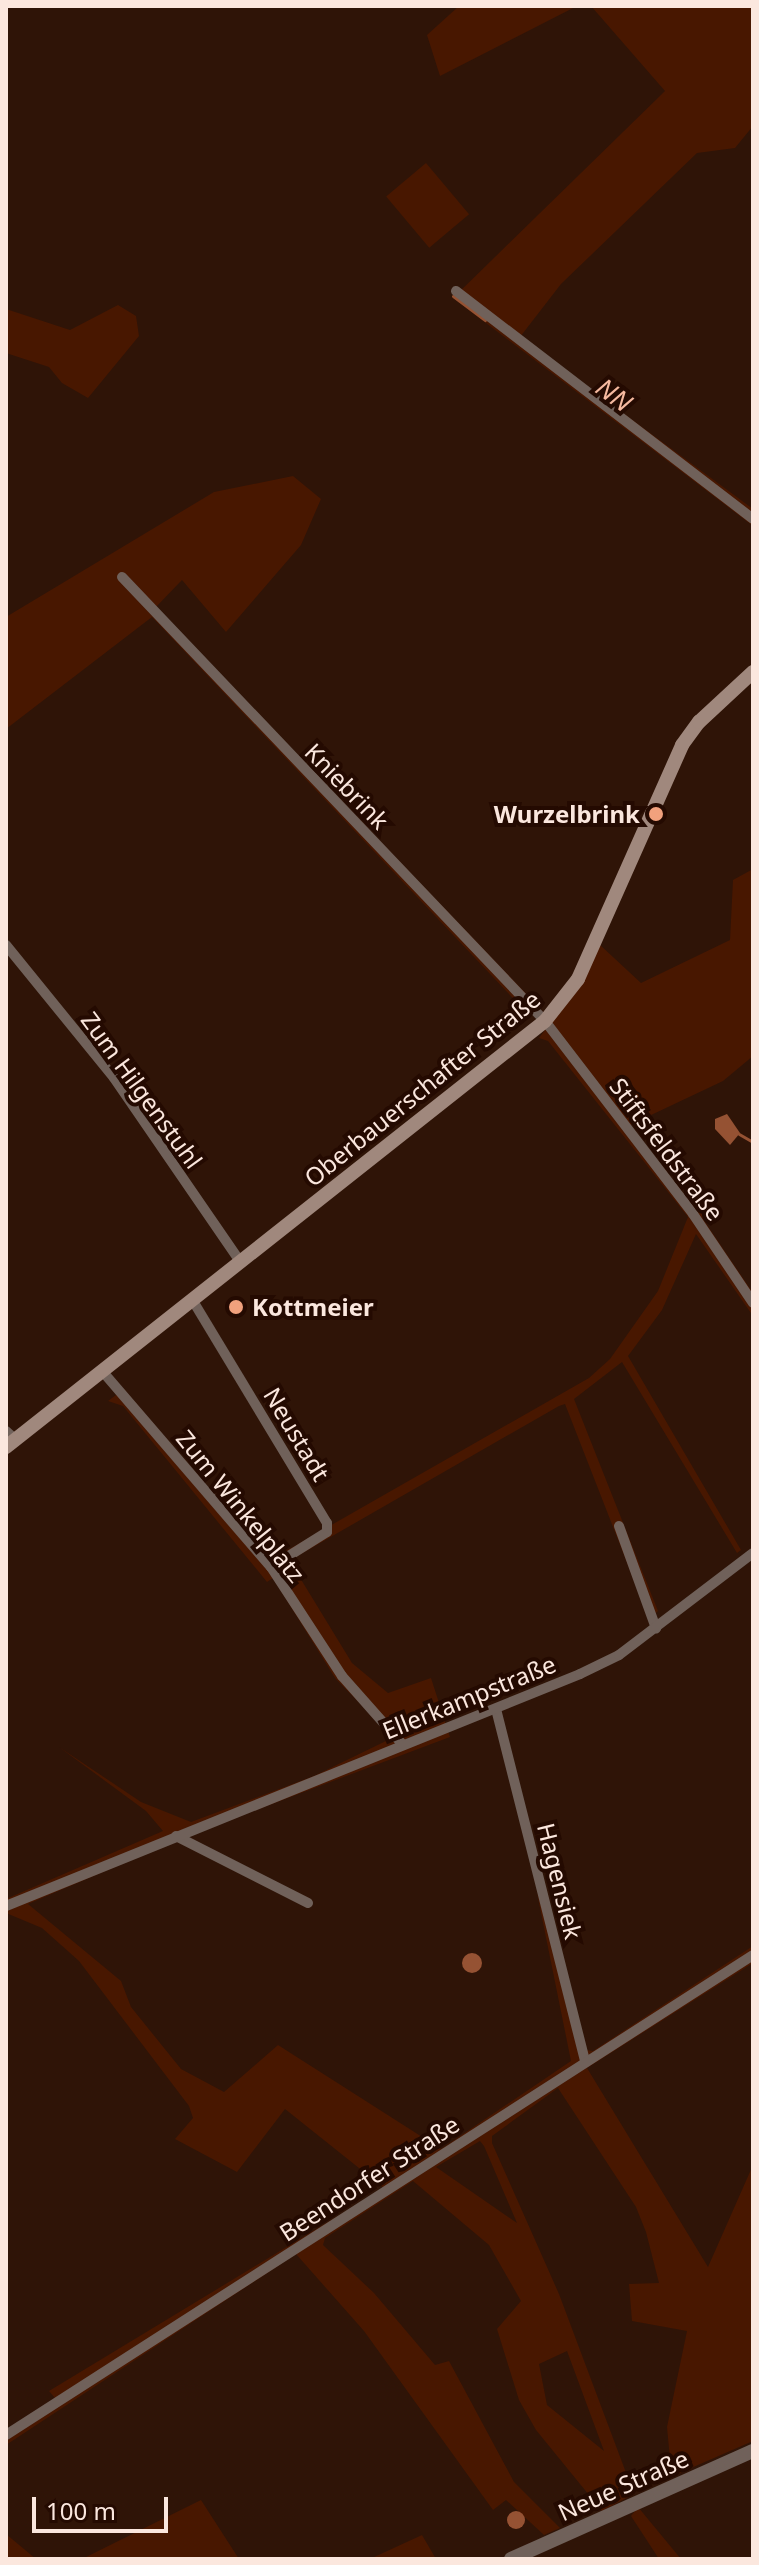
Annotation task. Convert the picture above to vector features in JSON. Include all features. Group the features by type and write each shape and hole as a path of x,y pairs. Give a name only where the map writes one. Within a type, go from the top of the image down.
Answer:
{"main road":[{"name":"Oberbauerschafter Straße","path":"9,1439 103,1372 545,1021 578,979 682,745 699,722 753,672"}],"street":[{"path":"456,291 753,519"},
{"name":"Kniebrink","path":"122,577 545,1021"},
{"name":"Zum Hilgenstuhl","path":"6,945 114,1078 241,1263"},
{"name":"Stiftsfeldstraße","path":"545,1021 695,1216 753,1303"},
{"name":"Neustadt","path":"193,1301 327,1523 327,1532 271,1567"},
{"name":"Zum Winkelplatz","path":"103,1372 271,1567 342,1676 403,1745"},
{"path":"619,1526 656,1628"},
{"name":"Ellerkampstraße","path":"6,1906 496,1709 619,1655 753,1553"},
{"name":"Hagensiek","path":"496,1709 585,2062"},
{"path":"176,1836 308,1903"},
{"name":"Beendorfer Straße","path":"6,2435 753,1955"},
{"name":"Neue Straße","path":"511,2559 753,2451"}],"shaded area":[{"path":"459,6 577,6 440,76 427,35"},
{"path":"591,6 753,6 753,126 735,148 697,153 561,284 520,337 753,509 753,526 453,298 665,91"},
{"path":"426,163 469,214 429,248 386,196"},
{"path":"118,305 136,316 139,336 88,398 62,383 49,367 6,353 6,309 70,330"},
{"path":"293,476 321,499 301,545 226,632 182,580 156,607 537,1005 528,1014 152,617 6,729 6,617 214,492"},
{"path":"753,869 753,1056 723,1081 630,1125 691,1203 707,1213 703,1219 753,1293 753,1316 696,1234 662,1310 628,1356 741,1550 737,1553 622,1362 574,1399 658,1611 649,1619 565,1404 559,1406 294,1558 294,1568 352,1663 388,1693 431,1678 450,1737 192,1834 28,1904 121,1981 131,2007 181,2069 224,2092 278,2045 441,2149 571,2061 537,1893 586,2050 593,2051 753,1946 753,1963 587,2068 708,2267 753,2165 753,2441 675,2475 671,2470 667,2427 687,2331 632,2321 629,2284 659,2283 646,2232 636,2207 558,2088 492,2136 492,2143 559,2294 634,2494 602,2511 536,2430 519,2400 497,2329 521,2301 489,2245 413,2181 325,2238 323,2245 374,2293 435,2365 449,2361 514,2482 560,2528 544,2535 506,2500 493,2510 364,2331 296,2254 6,2445 6,2439 60,2404 49,2391 384,2188 285,2109 237,2172 175,2139 193,2118 189,2106 79,1961 42,1928 6,1913 6,1899 163,1831 146,1811 59,1747 141,1802 191,1822 314,1776 388,1740 379,1723 335,1678 273,1578 267,1582 123,1406 108,1401 124,1389 270,1560 589,1378 610,1359 658,1291 688,1217 548,1041 539,1038 585,977 599,944 641,983 730,940 733,880","holes":["480,2141 484,2146 517,2223 436,2167","567,2351 604,2451 547,2405 539,2364"]},
{"path":"727,1114 740,1133 730,1145 715,1129 715,1119"},
{"path":"472,1953 479,1956 482,1963 479,1970 472,1973 465,1970 462,1963 465,1956"},
{"path":"201,2500 239,2559 82,2559"},
{"path":"638,2507 681,2559 659,2559 631,2516"},
{"path":"516,2511 525,2520 516,2529 507,2520"},
{"path":"6,2534 36,2559 6,2559"},
{"path":"422,2535 436,2559 369,2559 372,2558"}],"waterway":[{"name":"NN","path":"453,296 485,320"},
{"name":"NN","path":"739,1134 753,1142"}],"place":[{"name":"Wurzelbrink","path":"656,814"},
{"name":"Kottmeier","path":"236,1307"}]}
